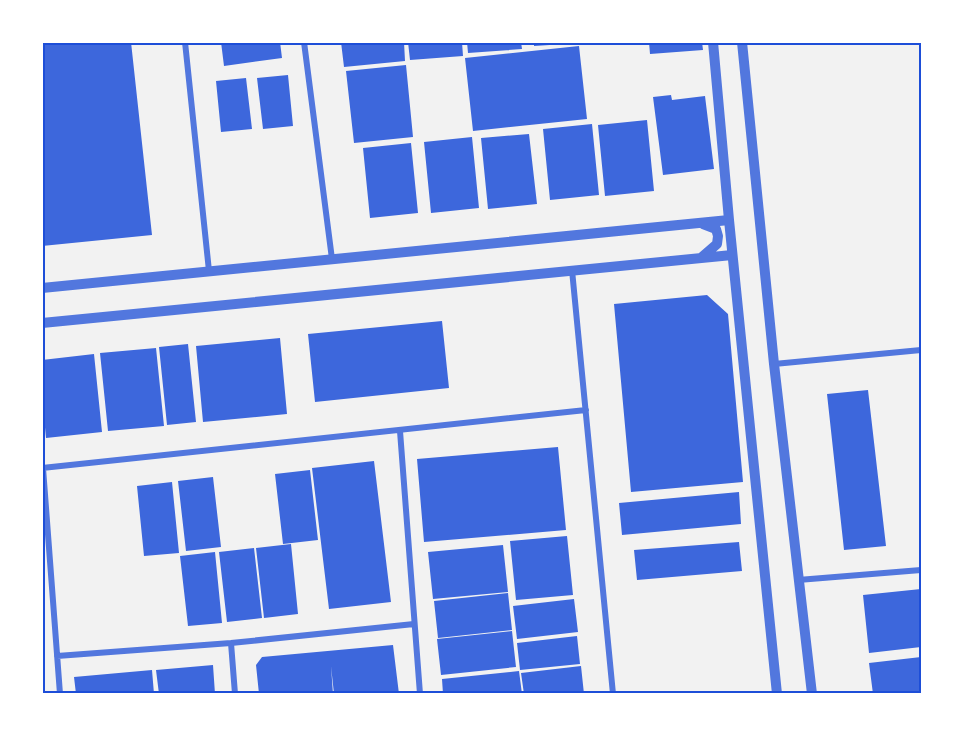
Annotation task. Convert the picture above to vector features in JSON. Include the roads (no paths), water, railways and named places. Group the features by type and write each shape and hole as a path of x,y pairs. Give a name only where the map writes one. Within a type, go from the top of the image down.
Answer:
{"street":[{"path":"185,42 209,271"},
{"path":"304,42 332,259"},
{"path":"713,42 732,255 777,694"},
{"path":"742,42 797,580 812,694"},
{"path":"42,288 729,220"},
{"path":"697,223 716,229 718,236 717,244 702,258"},
{"path":"42,323 732,255"},
{"path":"572,270 613,694"},
{"path":"774,364 921,350"},
{"path":"60,694 43,468 586,410"},
{"path":"400,431 420,694"},
{"path":"797,580 921,570"},
{"path":"57,656 231,643 414,624"},
{"path":"231,643 235,694"}]}
